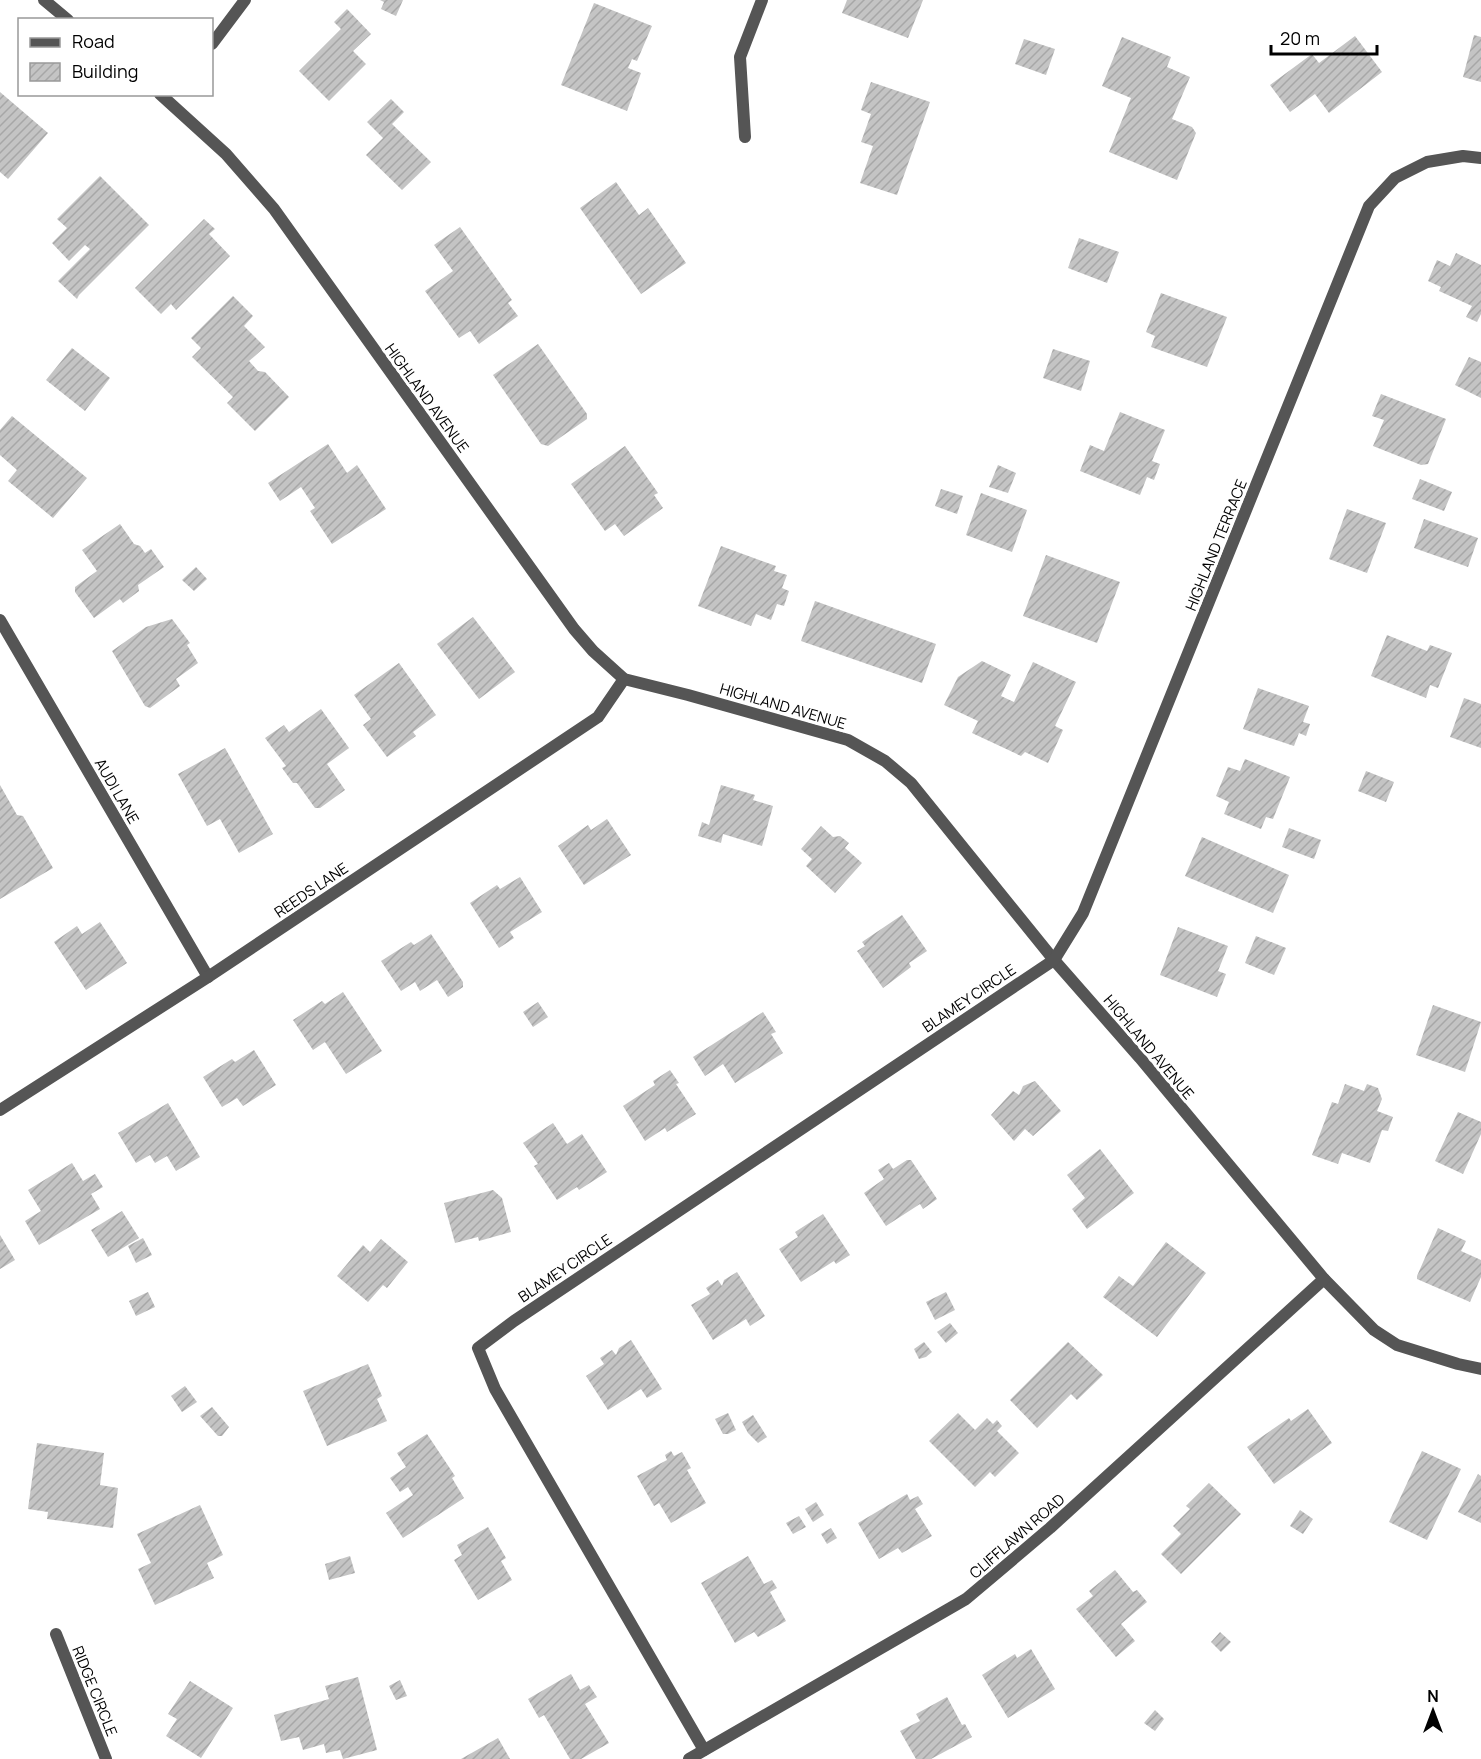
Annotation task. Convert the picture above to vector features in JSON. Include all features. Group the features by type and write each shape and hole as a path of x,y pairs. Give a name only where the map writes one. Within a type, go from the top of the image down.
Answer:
{"street":[{"path":"44,0 66,18"},
{"path":"213,43 245,0"},
{"path":"745,138 740,57 762,0"},
{"name":"HIGHLAND AVENUE","path":"167,97 226,154 274,209 574,629 593,651 624,679 848,740 885,761 911,783 1054,960 1140,1058 1324,1279 1374,1330 1397,1345 1481,1369"},
{"name":"HIGHLAND TERRACE","path":"1054,960 1083,913 1369,206 1395,178 1427,162 1463,156 1481,158"},
{"name":"AUDI LANE","path":"0,620 208,977"},
{"name":"REEDS LANE","path":"0,1110 208,977 598,717 624,679"},
{"name":"BLAMEY CIRCLE","path":"704,1750 495,1389 478,1348 523,1314 1054,960"},
{"name":"CLIFFLAWN ROAD","path":"688,1759 966,1599 1050,1528 1324,1279"},
{"name":"RIDGE CIRCLE","path":"56,1634 106,1759"}],"building":[{"path":"380,0 403,0 396,16 381,9 384,2"},
{"path":"847,0 923,0 908,38 842,13"},
{"path":"594,3 652,26 637,61 632,59 628,68 641,73 627,111 561,85"},
{"path":"347,9 371,34 353,51 366,64 329,101 299,71 341,29 334,22"},
{"path":"1474,35 1481,37 1481,82 1463,77"},
{"path":"1355,36 1382,72 1329,113 1315,94 1290,112 1270,85 1312,54 1319,63"},
{"path":"1122,37 1171,57 1167,67 1190,77 1172,119 1192,127 1196,133 1177,180 1109,152 1131,98 1102,86"},
{"path":"1024,39 1055,49 1046,75 1015,64"},
{"path":"871,82 930,102 897,195 860,183 873,146 861,142 871,114 861,110"},
{"path":"0,92 48,133 8,179 0,172"},
{"path":"391,99 404,112 392,124 431,162 402,190 366,155 383,138 367,122"},
{"path":"100,176 149,225 77,299 58,281 90,249 85,245 69,261 52,243 67,228 57,219"},
{"path":"616,182 639,215 648,208 686,263 641,294 580,208"},
{"path":"204,219 215,229 209,234 230,256 176,310 171,304 161,314 135,288"},
{"path":"460,227 512,300 508,303 518,316 479,344 470,331 459,338 425,291 453,271 434,245"},
{"path":"1079,238 1119,252 1107,283 1068,268"},
{"path":"1456,253 1481,265 1481,314 1477,322 1466,317 1472,306 1439,291 1441,287 1428,281 1437,260 1450,266"},
{"path":"1161,293 1227,317 1207,367 1151,347 1155,336 1146,332"},
{"path":"233,296 253,316 244,326 265,347 249,361 258,371 265,372 289,397 255,431 227,403 233,397 192,357 201,348 191,338"},
{"path":"538,344 587,414 587,419 548,446 541,444 493,375"},
{"path":"72,348 110,378 85,411 46,380"},
{"path":"1053,349 1090,361 1081,391 1043,378"},
{"path":"1469,357 1481,362 1481,398 1455,385"},
{"path":"1381,394 1446,419 1428,464 1421,465 1373,446 1384,420 1372,416"},
{"path":"1120,412 1165,430 1152,461 1160,464 1154,480 1147,477 1140,495 1080,471 1090,445 1104,451"},
{"path":"12,416 87,478 53,518 8,481 17,470 0,455 0,430"},
{"path":"328,444 347,473 357,465 386,509 332,544 310,511 315,508 301,487 280,501 268,483"},
{"path":"625,446 658,493 654,495 663,508 624,536 615,524 605,531 571,484"},
{"path":"998,465 1016,473 1008,493 989,487"},
{"path":"1420,479 1452,492 1444,511 1412,499"},
{"path":"941,489 963,496 957,514 935,506"},
{"path":"981,493 1027,510 1012,552 966,535"},
{"path":"1347,509 1386,523 1367,573 1329,559"},
{"path":"1424,519 1478,538 1468,567 1414,548"},
{"path":"120,524 134,544 140,546 145,553 151,549 164,567 138,585 139,591 123,603 120,599 94,618 75,592 75,587 97,571 82,550"},
{"path":"721,546 776,566 774,571 787,575 782,588 789,591 784,606 777,604 771,620 756,614 751,626 698,606"},
{"path":"1046,555 1120,582 1097,643 1023,616"},
{"path":"196,567 207,579 194,591 182,580"},
{"path":"815,601 936,644 922,683 801,641"},
{"path":"473,617 515,672 479,699 437,644"},
{"path":"172,619 190,643 187,645 198,663 176,679 180,686 150,708 145,706 112,651 146,627"},
{"path":"1387,635 1427,651 1430,645 1452,653 1438,688 1430,685 1426,698 1371,676"},
{"path":"982,661 1011,675 1001,696 1014,702 1033,662 1076,682 1055,726 1063,730 1048,763 1025,752 1021,756 972,733 978,721 944,705 958,677"},
{"path":"399,663 436,715 413,732 416,736 387,757 363,725 371,719 354,695"},
{"path":"1258,688 1309,706 1303,722 1310,724 1306,736 1299,733 1294,746 1243,729"},
{"path":"1464,698 1481,704 1481,748 1450,737"},
{"path":"321,709 349,748 327,764 345,790 320,808 315,808 297,783 293,783 282,768 286,766 265,738 284,725 289,732"},
{"path":"225,748 273,834 239,853 220,819 207,826 178,774"},
{"path":"1245,759 1290,777 1273,819 1266,817 1261,829 1224,814 1229,802 1216,796 1228,767 1240,771"},
{"path":"1366,771 1394,782 1386,802 1358,791"},
{"path":"0,785 17,815 23,816 53,868 0,899"},
{"path":"721,785 755,795 753,800 773,806 762,846 723,834 721,843 698,836 702,822 709,825"},
{"path":"607,819 631,855 584,885 558,846 588,825 591,830"},
{"path":"821,826 833,837 840,836 849,843 845,848 862,863 835,893 806,866 812,859 801,849"},
{"path":"1289,828 1321,840 1314,859 1282,847"},
{"path":"1202,837 1289,875 1273,913 1185,876"},
{"path":"520,877 542,912 510,932 514,938 499,948 470,903 497,885 500,889"},
{"path":"902,915 927,951 909,963 911,967 883,988 857,951 865,946 862,942"},
{"path":"100,922 127,963 86,990 54,942 77,926 82,934"},
{"path":"1178,927 1228,946 1218,971 1226,974 1217,997 1160,975"},
{"path":"431,934 463,982 463,987 448,997 437,980 420,991 415,982 401,991 381,961 411,942 414,945"},
{"path":"1256,936 1286,948 1274,975 1245,963"},
{"path":"343,992 382,1051 346,1074 325,1042 313,1050 293,1020 322,1001 325,1004"},
{"path":"538,1002 548,1017 533,1027 523,1012"},
{"path":"1433,1005 1481,1022 1465,1072 1416,1055"},
{"path":"763,1012 776,1032 771,1034 783,1053 735,1083 723,1064 705,1076 693,1057"},
{"path":"254,1050 276,1085 243,1106 237,1098 222,1107 203,1077 232,1059 235,1062"},
{"path":"670,1070 679,1083 676,1084 696,1114 667,1132 665,1128 645,1141 623,1106 655,1085 653,1081"},
{"path":"1035,1081 1061,1111 1033,1136 1025,1129 1014,1141 991,1115 1013,1091 1019,1095 1023,1086"},
{"path":"1345,1084 1364,1091 1367,1084 1378,1088 1382,1099 1377,1111 1393,1117 1388,1131 1382,1130 1370,1163 1342,1153 1338,1164 1312,1155 1332,1102 1338,1104"},
{"path":"168,1103 200,1157 176,1171 167,1156 155,1163 150,1155 136,1163 118,1133"},
{"path":"1458,1112 1481,1122 1481,1134 1463,1174 1435,1161"},
{"path":"553,1123 567,1144 582,1134 607,1172 579,1190 577,1187 557,1200 534,1166 538,1164 523,1143"},
{"path":"1100,1149 1134,1193 1087,1229 1072,1209 1085,1198 1067,1175"},
{"path":"911,1160 937,1199 923,1209 920,1204 886,1226 864,1193 884,1179 878,1170 889,1163 893,1169"},
{"path":"72,1163 83,1181 95,1174 103,1187 91,1194 100,1209 39,1245 25,1221 41,1211 28,1190"},
{"path":"493,1190 502,1198 511,1232 479,1241 478,1237 455,1243 444,1203"},
{"path":"122,1211 139,1238 108,1257 91,1230"},
{"path":"823,1214 850,1255 836,1264 834,1261 801,1282 779,1249 798,1237 795,1232"},
{"path":"1438,1228 1466,1241 1461,1251 1481,1260 1481,1277 1470,1302 1417,1279"},
{"path":"0,1235 15,1260 0,1269"},
{"path":"143,1238 152,1255 136,1263 128,1246"},
{"path":"381,1239 408,1262 387,1288 383,1285 368,1302 337,1276 363,1245 370,1252"},
{"path":"1166,1242 1206,1273 1157,1337 1103,1297 1119,1276 1133,1286"},
{"path":"737,1272 765,1316 750,1326 746,1319 713,1340 691,1305 710,1294 706,1288 718,1280 722,1286 724,1280"},
{"path":"148,1292 155,1307 136,1316 129,1301"},
{"path":"946,1292 955,1310 935,1320 926,1302"},
{"path":"950,1323 958,1333 946,1343 937,1332"},
{"path":"631,1340 662,1389 647,1398 641,1389 608,1410 586,1376 604,1364 600,1358 612,1350 616,1355 619,1348"},
{"path":"924,1342 932,1352 919,1359 914,1349"},
{"path":"1068,1342 1103,1375 1077,1400 1071,1394 1037,1428 1010,1400"},
{"path":"368,1364 382,1396 377,1399 387,1421 327,1446 303,1391"},
{"path":"185,1386 197,1402 182,1412 171,1396"},
{"path":"212,1407 229,1427 222,1436 218,1436 200,1416"},
{"path":"1308,1409 1332,1443 1274,1484 1247,1447 1289,1418 1291,1421"},
{"path":"728,1413 736,1430 723,1434 715,1419"},
{"path":"958,1413 975,1430 987,1418 993,1424 997,1420 1002,1426 997,1431 1019,1453 995,1477 990,1472 975,1487 929,1441"},
{"path":"753,1415 767,1437 758,1443 748,1433 742,1422"},
{"path":"427,1434 455,1476 452,1478 464,1498 403,1538 386,1513 413,1495 408,1487 400,1492 390,1478 406,1467 397,1453"},
{"path":"37,1443 104,1453 100,1485 118,1488 113,1528 47,1519 48,1512 28,1509"},
{"path":"671,1451 674,1456 682,1452 691,1468 687,1470 706,1503 671,1523 659,1503 654,1506 637,1476 667,1460 665,1455"},
{"path":"1422,1451 1461,1469 1427,1540 1389,1522"},
{"path":"1478,1474 1481,1476 1481,1523 1458,1512"},
{"path":"1209,1483 1241,1514 1181,1574 1161,1554 1181,1534 1173,1526 1190,1509 1186,1506"},
{"path":"907,1494 910,1500 918,1496 923,1504 915,1509 932,1536 902,1553 898,1548 879,1559 858,1523"},
{"path":"816,1502 824,1515 813,1522 805,1509"},
{"path":"200,1505 223,1555 207,1563 214,1578 155,1605 138,1569 151,1563 137,1534"},
{"path":"1300,1510 1313,1519 1303,1534 1290,1526"},
{"path":"799,1516 806,1527 793,1534 786,1523"},
{"path":"488,1527 506,1558 501,1561 512,1580 478,1600 454,1560 462,1555 457,1545"},
{"path":"831,1528 837,1538 827,1544 821,1534"},
{"path":"350,1556 355,1573 329,1580 325,1564"},
{"path":"748,1556 764,1584 772,1580 777,1588 770,1592 786,1621 758,1637 754,1632 735,1643 701,1583"},
{"path":"1115,1570 1133,1592 1137,1590 1147,1602 1121,1624 1135,1641 1116,1657 1076,1609 1093,1596 1089,1591"},
{"path":"1220,1632 1231,1642 1221,1652 1211,1642"},
{"path":"1031,1649 1055,1689 1008,1718 982,1675 1015,1654 1017,1658"},
{"path":"571,1674 580,1690 589,1685 597,1697 585,1704 609,1743 581,1759 570,1759 544,1715 539,1718 528,1699"},
{"path":"358,1677 377,1750 343,1759 340,1750 326,1753 324,1744 303,1750 299,1737 281,1741 274,1715 329,1699 325,1686"},
{"path":"400,1680 407,1696 396,1700 389,1686"},
{"path":"190,1681 233,1708 201,1758 166,1736 177,1719 168,1714"},
{"path":"947,1697 962,1725 965,1724 972,1737 931,1759 916,1759 900,1731 920,1721 916,1714"},
{"path":"1155,1710 1164,1719 1155,1731 1144,1723"},
{"path":"498,1738 510,1759 461,1759"}]}
